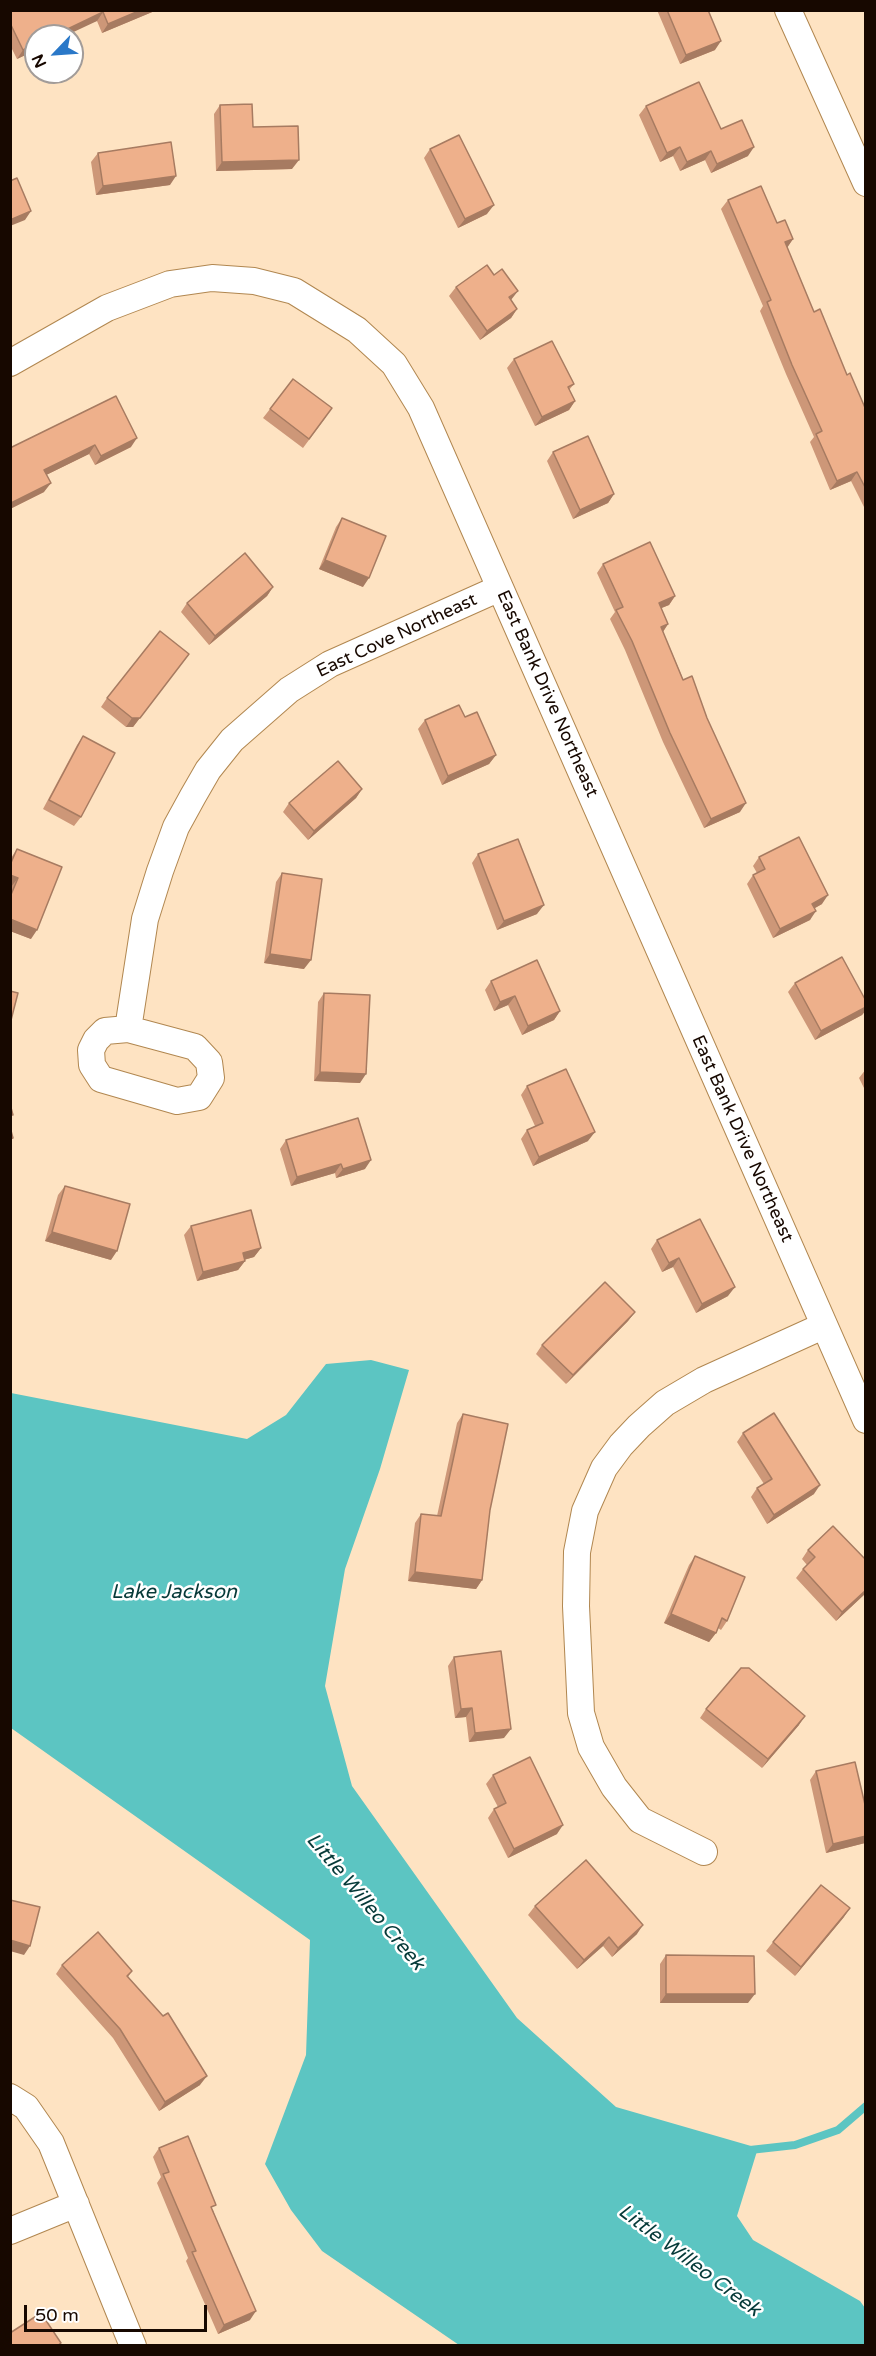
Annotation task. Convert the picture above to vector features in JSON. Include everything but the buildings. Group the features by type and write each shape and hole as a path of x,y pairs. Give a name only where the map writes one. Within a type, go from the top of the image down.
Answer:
{"street":[{"path":"788,10 866,183"},
{"name":"East Bank Drive Northeast","path":"10,363 107,308 170,284 212,278 234,278 294,291 357,330 394,364 421,408 866,1420"},
{"name":"East Cove Northeast","path":"128,1029 145,918 172,838 208,770 232,740 289,690 330,664 500,588"},
{"path":"704,1852 640,1820 614,1787 591,1747 581,1713 576,1618 577,1552 585,1511 604,1468 621,1445 639,1425 665,1403 704,1380 823,1326"},
{"path":"10,2097 26,2107 51,2143 133,2346"},
{"path":"10,2230 76,2204"}],"water":[{"name":"Lake Jackson","path":"371,1360 409,1370 380,1469 345,1569 325,1686 352,1786 517,2018 616,2107 758,2148 737,2216 753,2240 860,2301 865,2308 865,2345 459,2345 322,2251 291,2210 265,2164 306,2055 310,1940 11,1728 11,1393 247,1439 286,1415 326,1364"}],"waterway":[{"name":"Little Willeo Creek","path":"750,2150 795,2145 838,2130 866,2106"}]}
